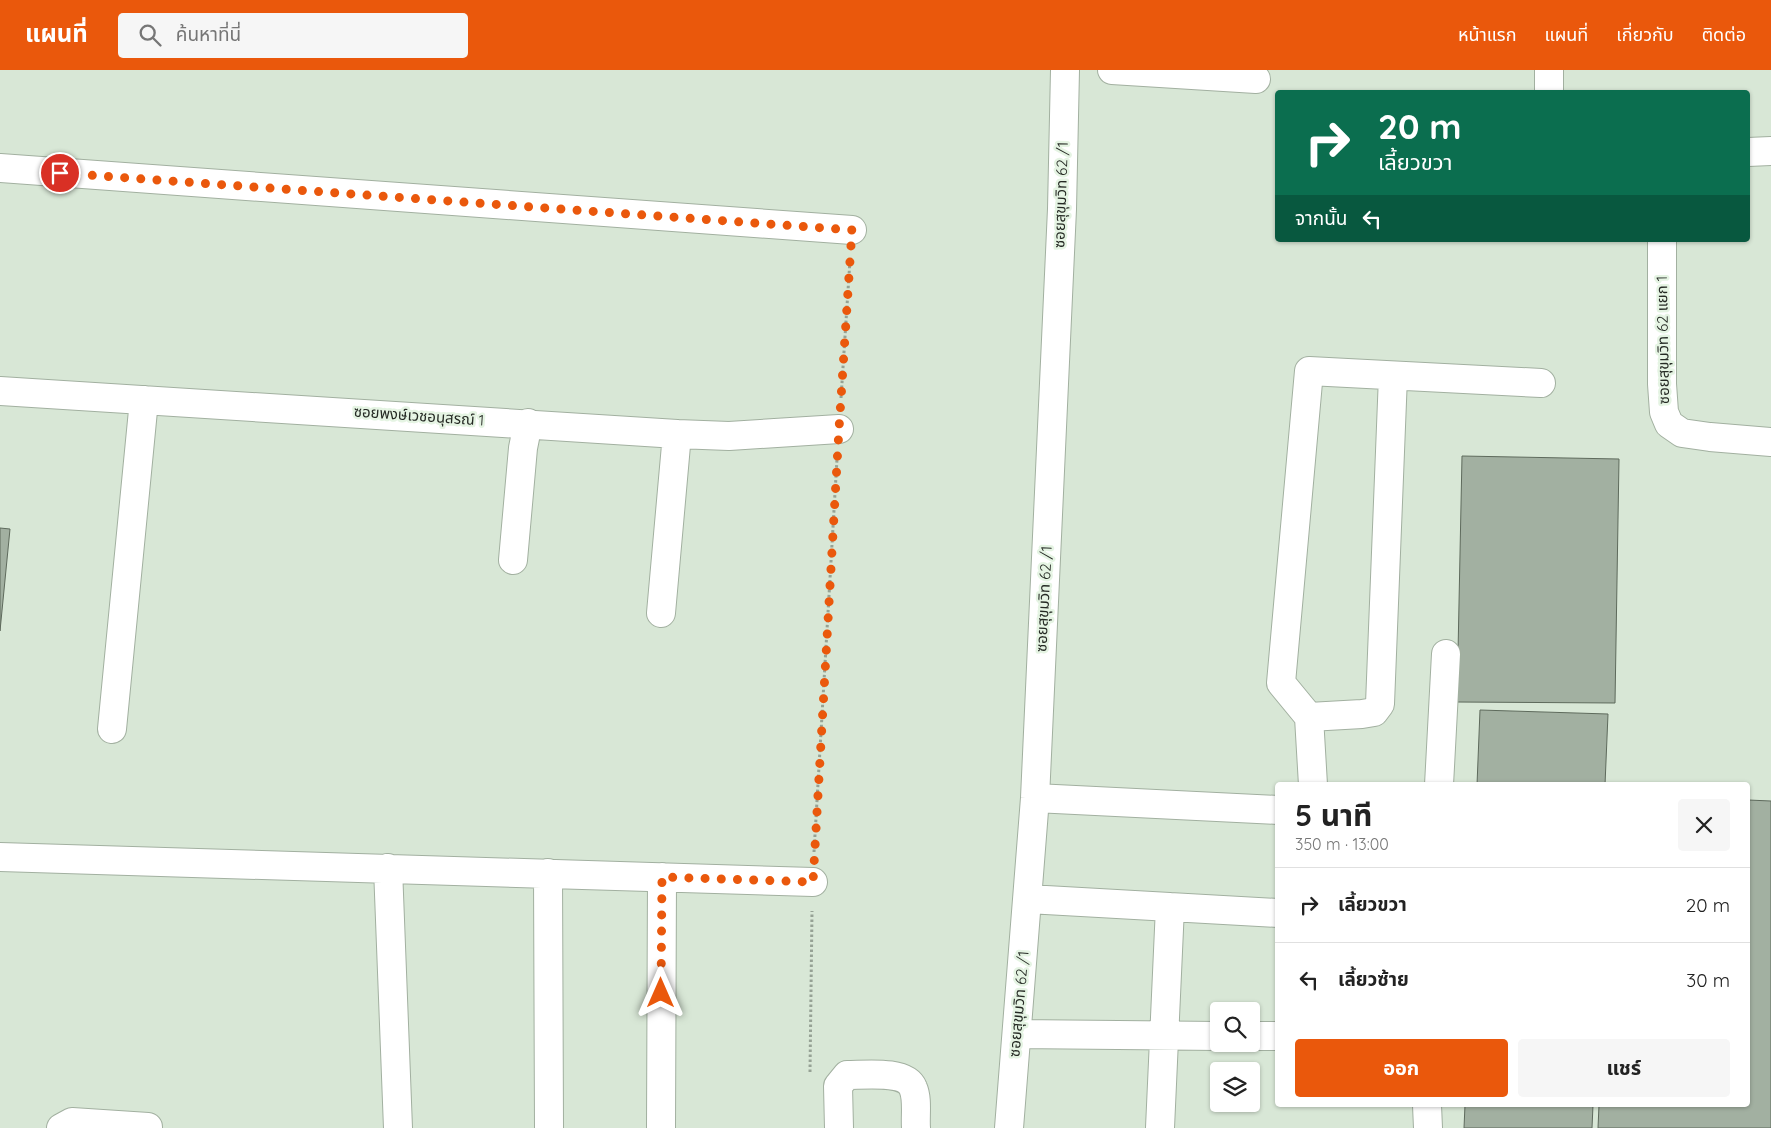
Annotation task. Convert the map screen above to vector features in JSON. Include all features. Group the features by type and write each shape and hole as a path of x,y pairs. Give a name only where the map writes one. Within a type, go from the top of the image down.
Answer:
{"street":[{"name":"ซอยสุขุมวิท 62 /1","path":"1009,1128 1035,798 1062,209 1065,70"},
{"path":"1112,70 1256,78"},
{"path":"1549,70 1549,90"},
{"path":"1750,152 1771,150"},
{"path":"0,168 852,230"},
{"name":"ซอยสุขุมวิท 62 แยก 1","path":"1662,242 1662,384 1664,412 1669,424 1682,433 1771,442"},
{"path":"1313,782 1310,717 1281,683 1309,371 1541,382"},
{"path":"1310,717 1374,712 1380,704 1392,376"},
{"name":"ซอยพงษ์เวชอนุสรณ์ 1","path":"0,391 528,423 677,434 729,436 839,429"},
{"path":"112,729 144,400"},
{"path":"514,560 523,448 528,423"},
{"path":"661,613 677,434"},
{"path":"1439,782 1446,654"},
{"path":"1035,798 1275,810"},
{"path":"0,856 813,882"},
{"path":"388,868 398,1128"},
{"path":"548,873 549,1128"},
{"path":"661,1128 662,877"},
{"path":"1028,899 1275,912"},
{"path":"1160,1128 1170,907"},
{"path":"1017,1034 1210,1036"},
{"path":"1260,1036 1275,1036"},
{"path":"839,1128 838,1086 847,1075 899,1076 909,1080 914,1090 916,1128"},
{"path":"1427,1107 1428,1128"},
{"path":"61,1128 72,1122 148,1127"}],"path":[{"path":"810,1079 813,882 852,230"}],"building":[{"path":"1462,456 1619,459 1615,703 1457,702"},
{"path":"0,528 10,529 0,631"},
{"path":"1480,710 1608,714 1605,782 1477,782"},
{"path":"1750,800 1771,801 1771,1128 1598,1128 1599,1107 1750,1107"},
{"path":"1465,1107 1593,1107 1592,1128 1464,1128"}],"route":[{"path":"60,173 852,230 813,882 662,877 661,993"}]}
